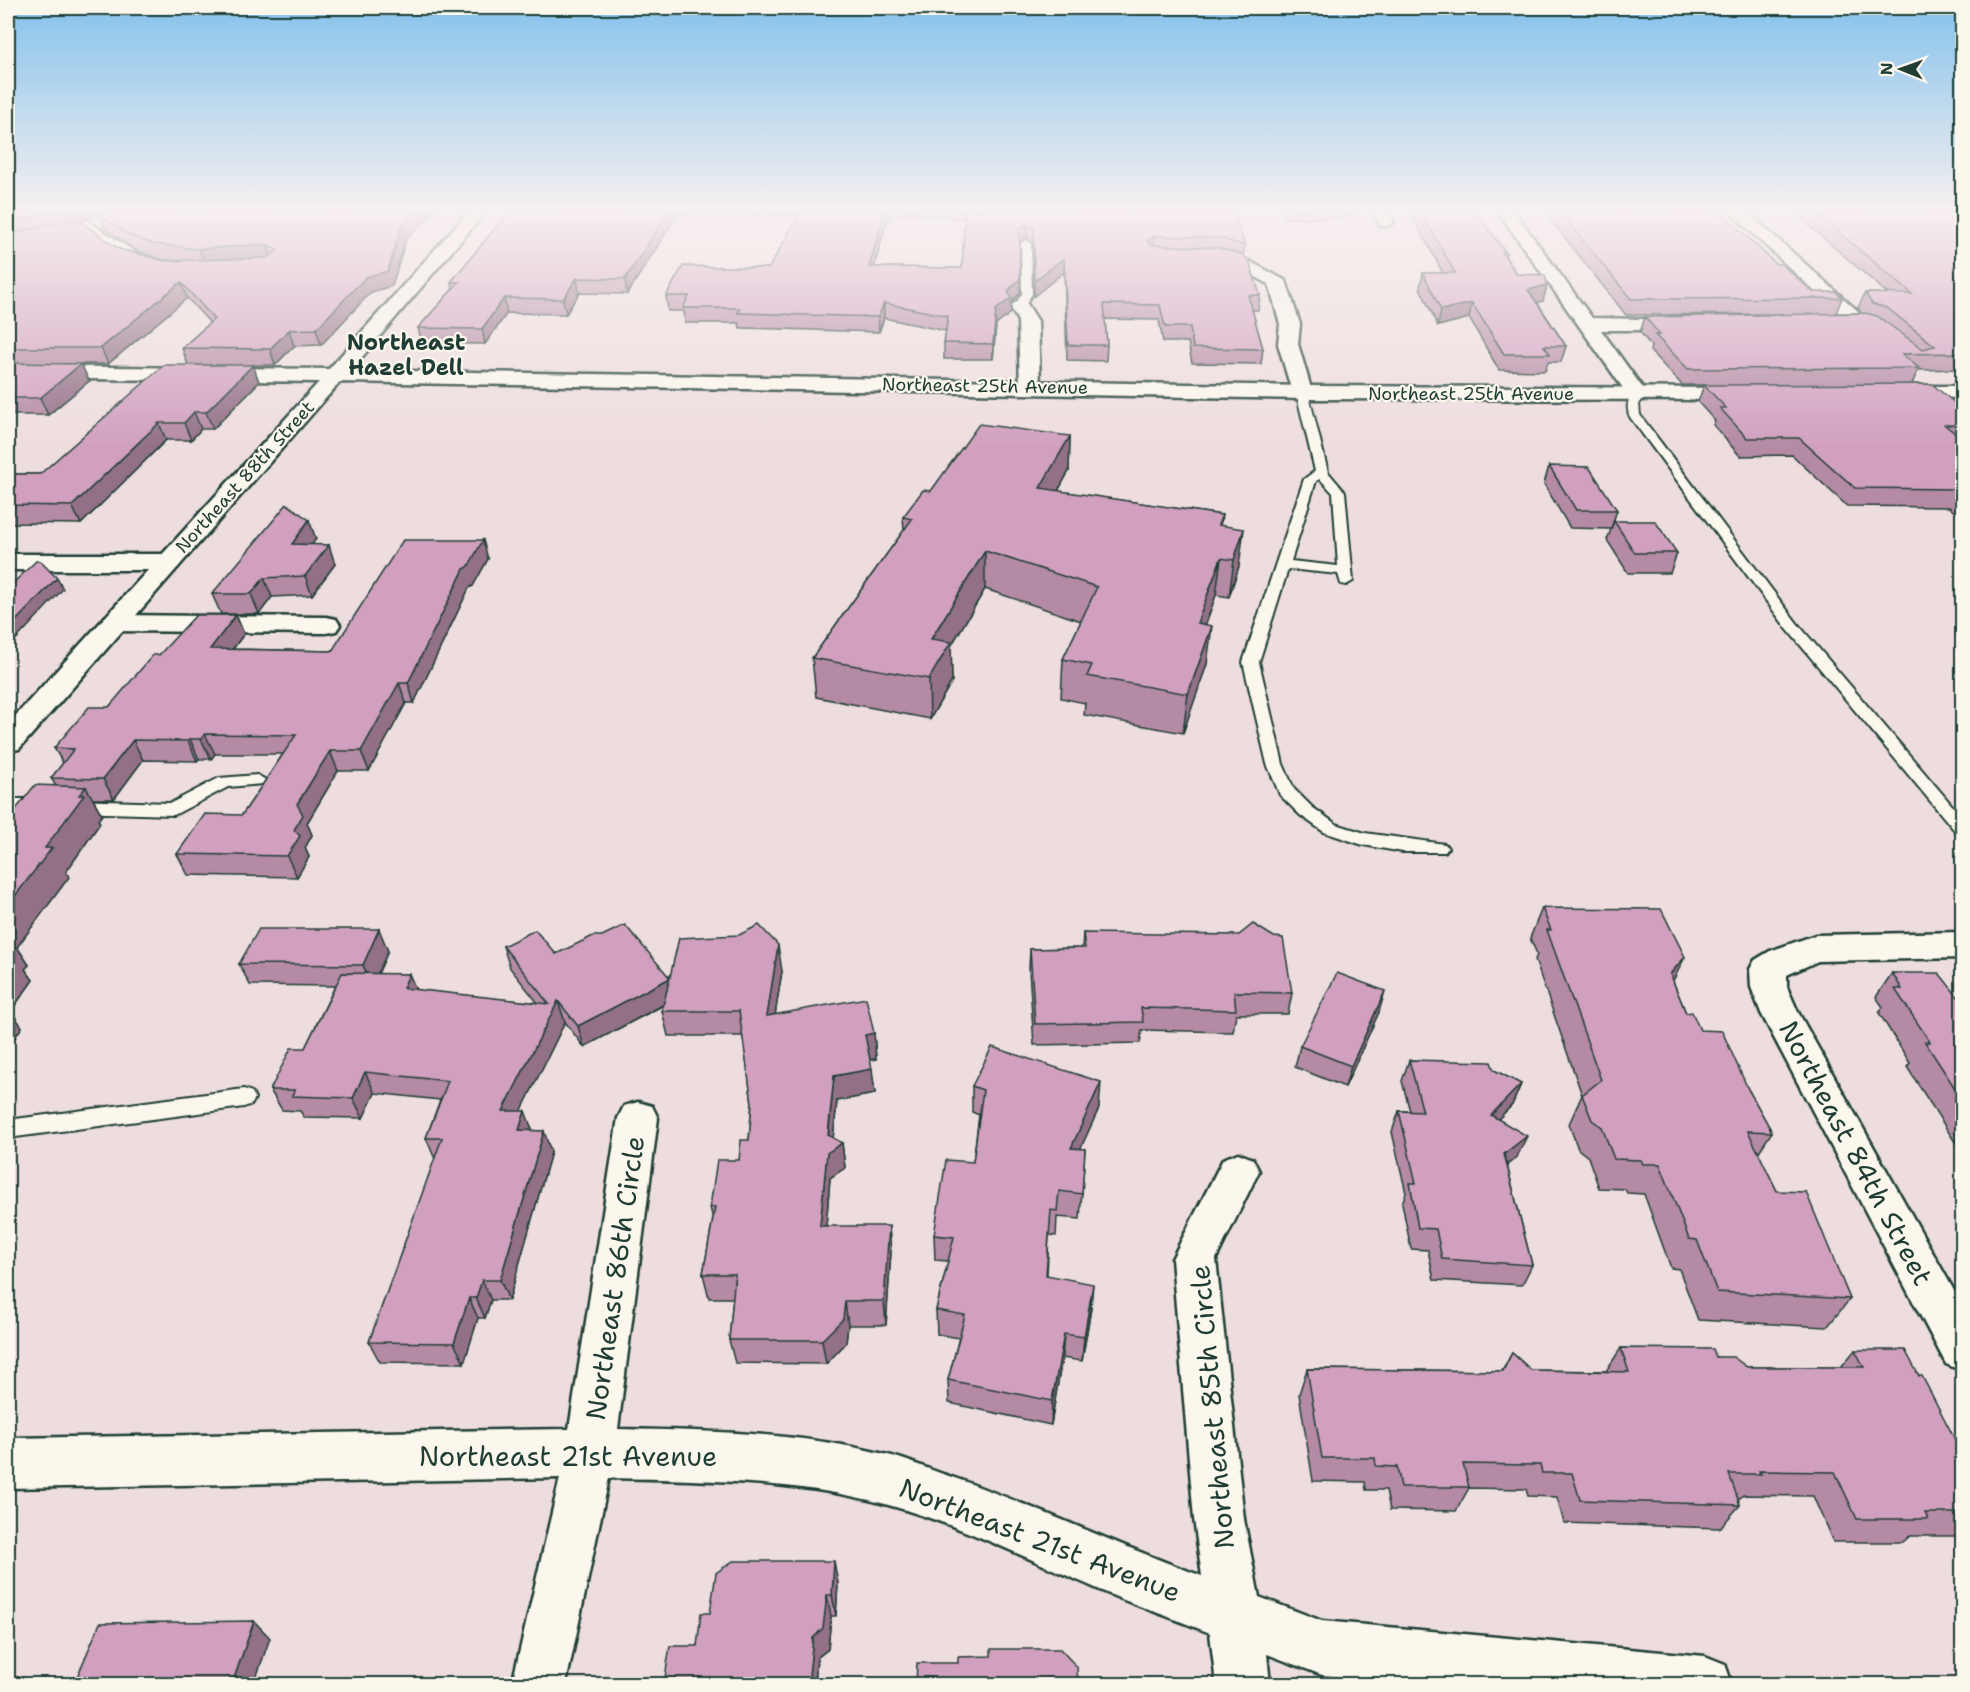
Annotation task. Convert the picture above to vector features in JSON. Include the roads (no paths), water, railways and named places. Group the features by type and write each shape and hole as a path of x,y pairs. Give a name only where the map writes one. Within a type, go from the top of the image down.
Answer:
{"street":[{"name":"Northeast 88th Street","path":"8,742 411,289"},
{"path":"1279,289 1290,324 1288,344 1302,392"},
{"path":"1560,289 1637,394"},
{"path":"1795,324 1859,323 1823,289"},
{"path":"1019,306 1028,321 1030,387"},
{"path":"1585,324 1701,324"},
{"name":"Northeast 25th Avenue","path":"8,372 337,374 1302,392 1767,393"},
{"path":"1880,393 1962,392"},
{"path":"8,562 169,562"},
{"path":"115,623 326,625"},
{"name":"Northeast 84th Street","path":"1962,945 1815,948 1783,960 1768,969 1769,987 1780,1013 1962,1349"},
{"name":"Northeast 86th Circle","path":"539,1684 590,1453 638,1118"},
{"name":"Northeast 85th Circle","path":"1238,1171 1194,1259 1218,1519 1235,1616 1243,1684"},
{"name":"Northeast 21st Avenue","path":"8,1463 590,1453 746,1457 807,1464 885,1479 1005,1521 1112,1569 1322,1648 1705,1684"}],"lane":[{"path":"1019,306 1027,294 1027,289"},
{"path":"1283,564 1346,576 1339,492 1322,473 1302,392"},
{"path":"1924,392 1941,406"},
{"path":"1637,394 1633,405 1634,415 1648,435 1792,626 1962,828"},
{"path":"1322,473 1310,479 1251,662 1275,764 1286,791 1306,811 1330,828 1363,839 1403,846 1439,848"},
{"path":"8,804 174,809 225,782 257,780"},
{"path":"8,1129 244,1098"}],"district":[{"name":"Northeast Hazel Dell","path":"406,354"}]}
